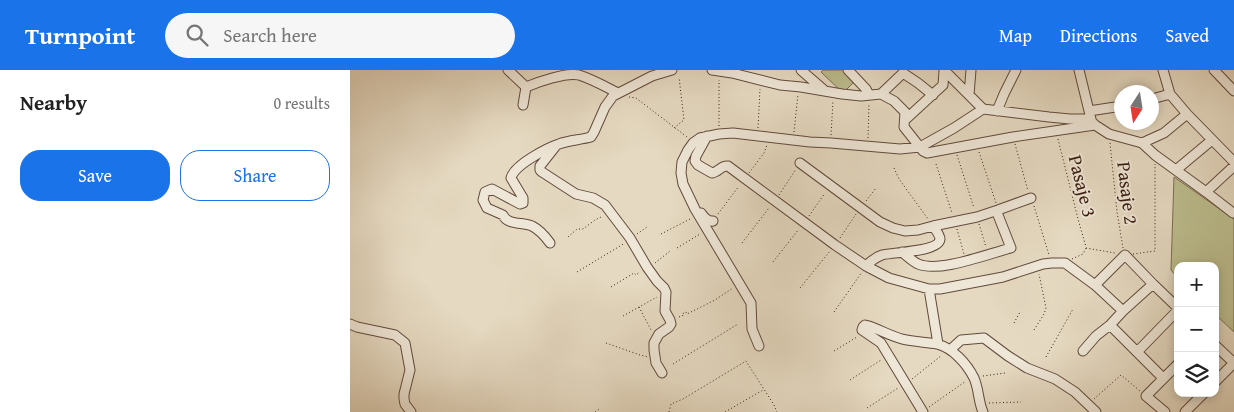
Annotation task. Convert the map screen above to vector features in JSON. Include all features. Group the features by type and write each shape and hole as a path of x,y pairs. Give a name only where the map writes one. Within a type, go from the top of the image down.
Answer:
{"street":[{"path":"508,70 526,87"},
{"path":"550,243 542,232 537,229 509,221 505,219 503,214 487,208 483,200 485,192 488,189 492,189 520,204 523,203 523,198 511,178 525,162 561,143 591,137 605,107 613,96 652,76 672,70"},
{"path":"801,70 829,92"},
{"path":"944,70 983,109 1056,118 1091,119"},
{"path":"905,120 943,85 944,70"},
{"path":"969,95 971,70"},
{"path":"997,111 1016,70"},
{"path":"1078,70 1091,119 1109,134 1142,143 1155,155 1233,213"},
{"path":"1163,70 1170,94 1234,162"},
{"path":"1214,70 1234,91"},
{"path":"851,71 869,95"},
{"path":"716,72 732,73 780,85 829,92 861,96 881,94 894,101 905,112 904,127 923,152 1056,131 1114,109"},
{"path":"881,94 903,73 918,82 933,95"},
{"path":"526,87 570,74 588,74 618,93"},
{"path":"523,105 526,87"},
{"path":"1159,97 1170,94"},
{"path":"759,346 752,329 751,303 707,230 684,184 681,173 682,162 693,142 707,136 733,133 900,149 920,147 983,109"},
{"path":"1142,143 1164,133 1187,114"},
{"path":"707,136 696,156 695,161 698,165 712,174 728,166 835,245 866,266 889,278 929,289 940,289 994,278 1052,262 1065,263 1095,285 1123,311"},
{"path":"1176,170 1212,140"},
{"path":"556,145 540,166 542,172 576,194 601,202 611,211 666,292 665,311 671,324 656,338 654,347 654,358 662,373"},
{"path":"800,163 880,222 905,231 918,230 998,212 1031,198"},
{"path":"1206,192 1234,166"},
{"path":"697,212 700,211 705,218 713,221"},
{"path":"902,252 916,263 929,267 949,265 1011,248 998,212"},
{"path":"866,266 880,255 934,247 940,241 940,238 933,226"},
{"path":"1095,285 1125,255 1176,307"},
{"path":"1083,351 1096,336 1153,284"},
{"path":"929,289 938,344"},
{"path":"1138,351 1174,313"},
{"path":"350,324 395,335 405,343 410,370 404,399 411,412"},
{"path":"923,412 881,343 862,330 862,327 865,325 869,326 902,339 938,344 950,350 968,368 973,376 985,408"},
{"path":"1110,325 1163,378"},
{"path":"950,350 961,340 984,338 1027,368 1055,379 1075,392 1096,412"},
{"path":"1219,349 1234,363 1219,378"},
{"path":"1164,412 1146,396 1174,368"},
{"path":"1185,412 1200,397"}],"path":[{"path":"716,72 719,134"},
{"path":"674,128 684,120 680,77"},
{"path":"757,136 760,86"},
{"path":"794,140 798,87"},
{"path":"829,92 831,143"},
{"path":"868,146 869,95"},
{"path":"628,97 636,98 693,142"},
{"name":"Pasaje 3","path":"1056,131 1086,248"},
{"name":"Pasaje 2","path":"1109,134 1117,212 1125,255"},
{"path":"976,143 998,212"},
{"path":"955,147 989,254"},
{"path":"1065,263 1083,254 1086,248 1125,255 1155,250 1155,155"},
{"path":"936,164 955,221 965,260"},
{"path":"894,168 933,226"},
{"path":"568,236 577,229 583,229 611,211"},
{"path":"661,234 697,212"},
{"path":"577,272 646,228"},
{"path":"677,248 707,230"},
{"path":"612,287 634,273 636,275 670,251"},
{"path":"834,312 866,266"},
{"path":"1034,330 1046,308 1037,266"},
{"path":"679,317 684,315 683,313 686,312 687,314 715,300 740,284"},
{"path":"623,316 657,297"},
{"path":"638,307 652,332"},
{"path":"1046,357 1073,309"},
{"path":"1014,323 1020,312"},
{"path":"674,364 738,324"},
{"path":"834,351 865,332"},
{"path":"606,343 640,356 654,358"},
{"path":"850,380 888,355"},
{"path":"669,412 671,404 683,399 746,361 777,412"},
{"path":"983,376 1005,373"},
{"path":"1091,402 1121,374 1146,396"},
{"path":"923,412 973,376"},
{"path":"725,412 764,389"},
{"path":"985,408 1021,402"},
{"path":"595,412 599,410"}],"green space":[{"path":"823,70 844,70 855,81 843,93 821,72"},
{"path":"1174,177 1234,219 1234,332 1219,318 1219,262 1174,262 1174,273 1171,270"}]}
